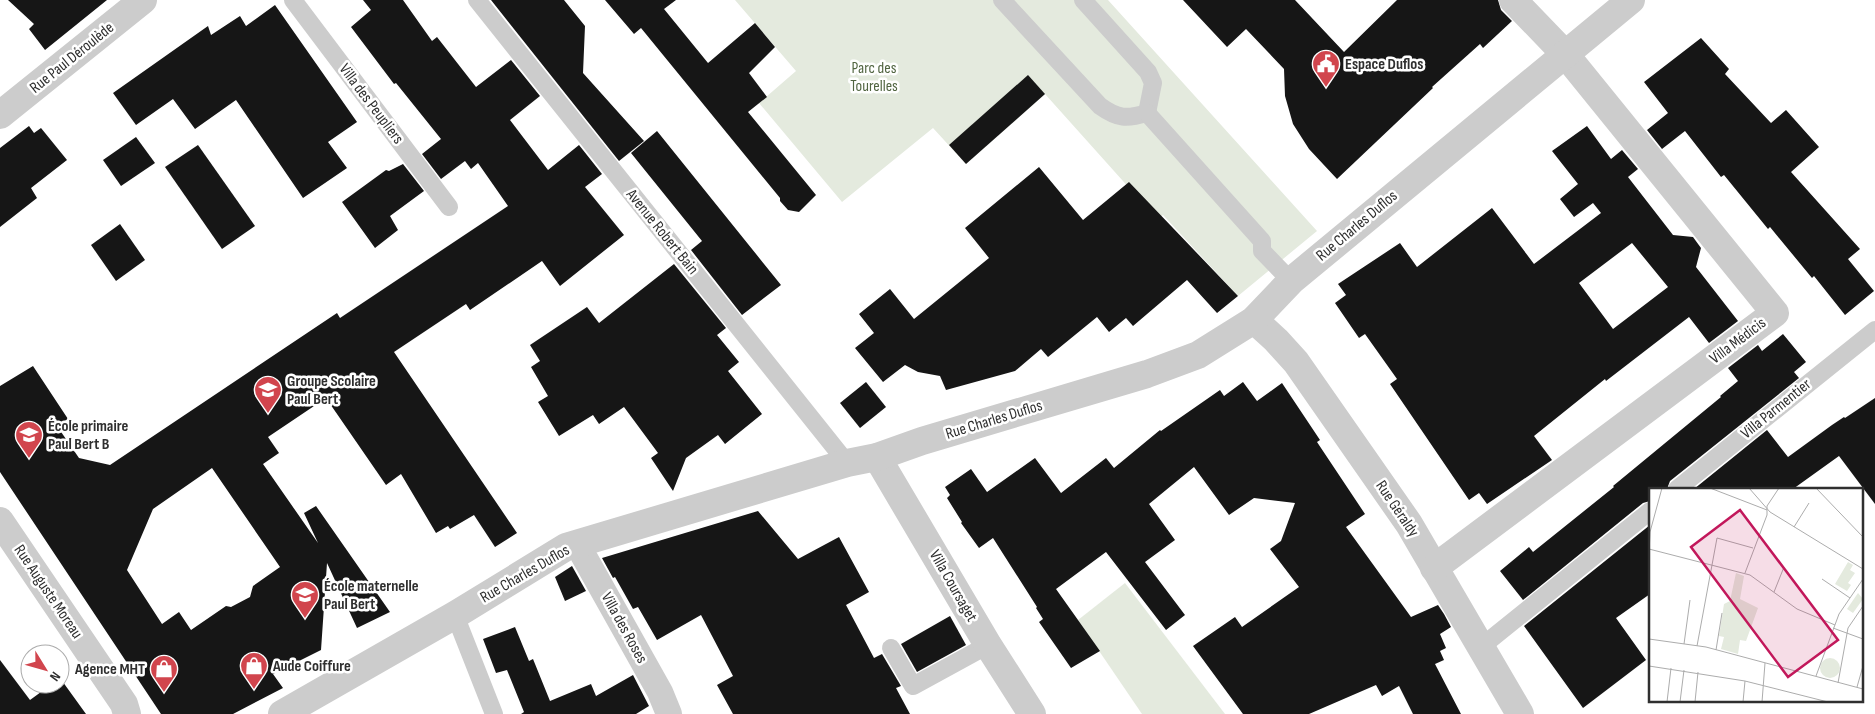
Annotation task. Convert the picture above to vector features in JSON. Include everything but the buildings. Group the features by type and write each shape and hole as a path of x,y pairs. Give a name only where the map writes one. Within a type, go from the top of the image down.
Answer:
{"street":[{"name":"Rue Paul Déroulède","path":"0,115 143,0"},
{"path":"1514,0 1565,54"},
{"name":"Rue Charles Duflos","path":"282,714 455,615 561,550 847,463 877,457 922,441 1147,374 1198,355 1254,320 1291,281 1631,0"},
{"name":"Villa Médicis","path":"1434,568 1775,313 1565,54"},
{"name":"Rue Géraldy","path":"1254,320 1296,362 1409,524 1520,714"},
{"name":"Villa Coursaget","path":"877,457 988,645 1032,714"},
{"name":"Rue Auguste Moreau","path":"0,521 124,704 127,714"},
{"name":"Villa des Roses","path":"577,544 660,692 669,714"}],"lane":[{"name":"Villa des Peupliers","path":"293,0 449,207"},
{"name":"Avenue Robert Bain","path":"477,0 847,463"},
{"path":"1002,0 1100,106 1110,114 1122,118 1146,113"},
{"path":"1083,0 1148,72 1153,83 1146,113"},
{"path":"1146,113 1262,240 1262,251 1291,281"},
{"name":"Villa Parmentier","path":"1678,488 1875,330"},
{"path":"1481,647 1649,512"},
{"path":"455,615 494,714"},
{"path":"891,648 913,686 988,645"}],"green space":[{"name":"Parc des Tourelles","path":"735,0 1108,0 1317,231 1238,296 1163,215 1157,219 1045,94 966,164 933,128 842,202 759,103 796,71"},
{"path":"1125,583 1225,714 1142,714 1078,620"}],"place":[{"name":"Espace Duflos","path":"1326,88"},
{"name":"Groupe Scolaire Paul Bert","path":"268,414"},
{"name":"École primaire Paul Bert B","path":"29,459"},
{"name":"École maternelle Paul Bert","path":"305,619"},
{"name":"Aude Coiffure","path":"254,690"},
{"name":"Agence MHT","path":"164,693"}]}
